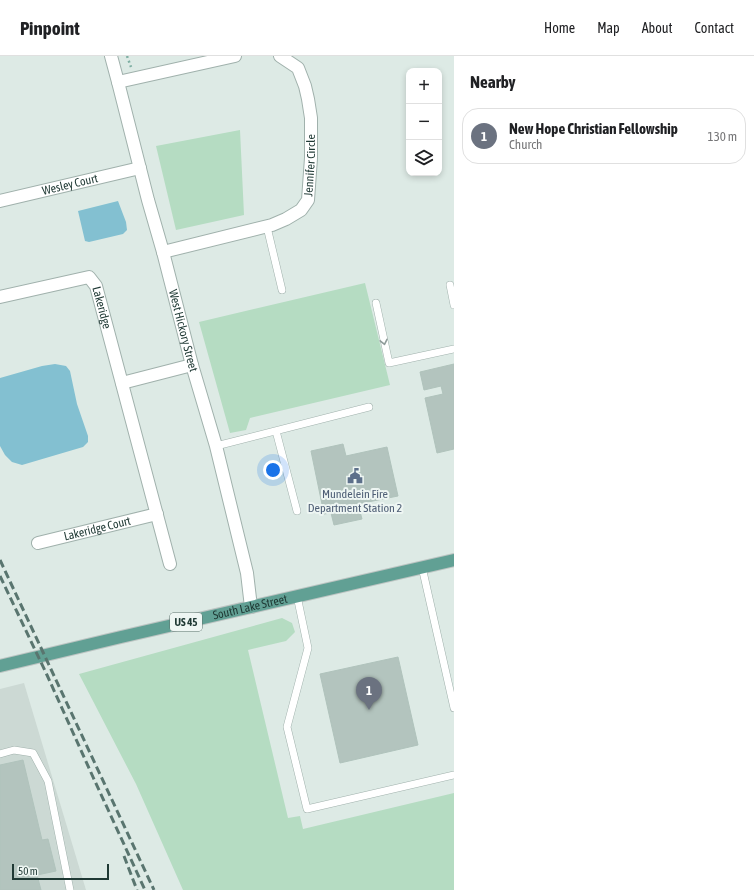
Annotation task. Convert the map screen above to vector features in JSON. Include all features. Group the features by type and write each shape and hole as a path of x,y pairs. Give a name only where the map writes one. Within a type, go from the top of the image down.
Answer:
{"main road":[{"name":"South Lake Street","path":"0,666 454,560"}],"street":[{"name":"West Hickory Street","path":"111,56 192,365 216,446 247,572 251,607"},
{"path":"118,82 235,56"},
{"name":"Jennifer Circle","path":"163,252 267,227 286,219 301,210 308,200 311,158 308,99 298,68 280,56"},
{"name":"Wesley Court","path":"0,201 140,168"},
{"name":"Lakeridge","path":"0,297 89,276 96,286 170,564"},
{"path":"122,383 192,365"},
{"name":"Lakeridge Court","path":"38,543 157,514"}],"lane":[{"path":"267,227 282,290"},
{"path":"450,285 454,305"},
{"path":"376,303 388,363 454,349"},
{"path":"216,446 369,407"},
{"path":"276,430 297,511"},
{"path":"422,567 454,708"},
{"path":"297,596 308,648 287,727 307,809 454,776"},
{"path":"0,754 14,750 33,753 48,781 70,890"}],"shaded area":[{"path":"24,683 86,890 0,890 0,689"}],"green space":[{"path":"240,130 244,215 176,230 156,146"},
{"path":"365,283 390,385 250,418 246,430 230,433 199,322"},
{"path":"282,618 292,623 295,632 286,641 248,650 288,818 300,816 303,829 454,793 454,890 183,890 136,784 79,674"}],"water":[{"path":"118,201 126,222 127,230 123,234 89,242 85,241 78,211"},
{"path":"55,364 66,366 70,371 77,404 88,436 88,442 83,447 22,465 12,462 5,455 0,446 0,378 42,366"}],"building":[{"path":"454,364 454,449 437,453 425,398 443,394 441,386 424,390 420,372"},
{"name":"Mundelein Fire Department Station 2","path":"343,444 346,456 387,447 398,496 358,504 362,519 334,525 331,513 324,514 311,451"},
{"path":"398,657 418,745 340,763 320,674"},
{"path":"23,760 42,840 48,839 56,871 37,875 41,890 0,890 0,765"}],"railway":[{"path":"0,560 154,890"},
{"path":"0,576 145,890"},
{"path":"124,856 137,890"}],"place":[{"name":"Mundelein Fire Department Station 2","path":"355,476"},
{"name":"New Hope Christian Fellowship","path":"369,710"}]}
